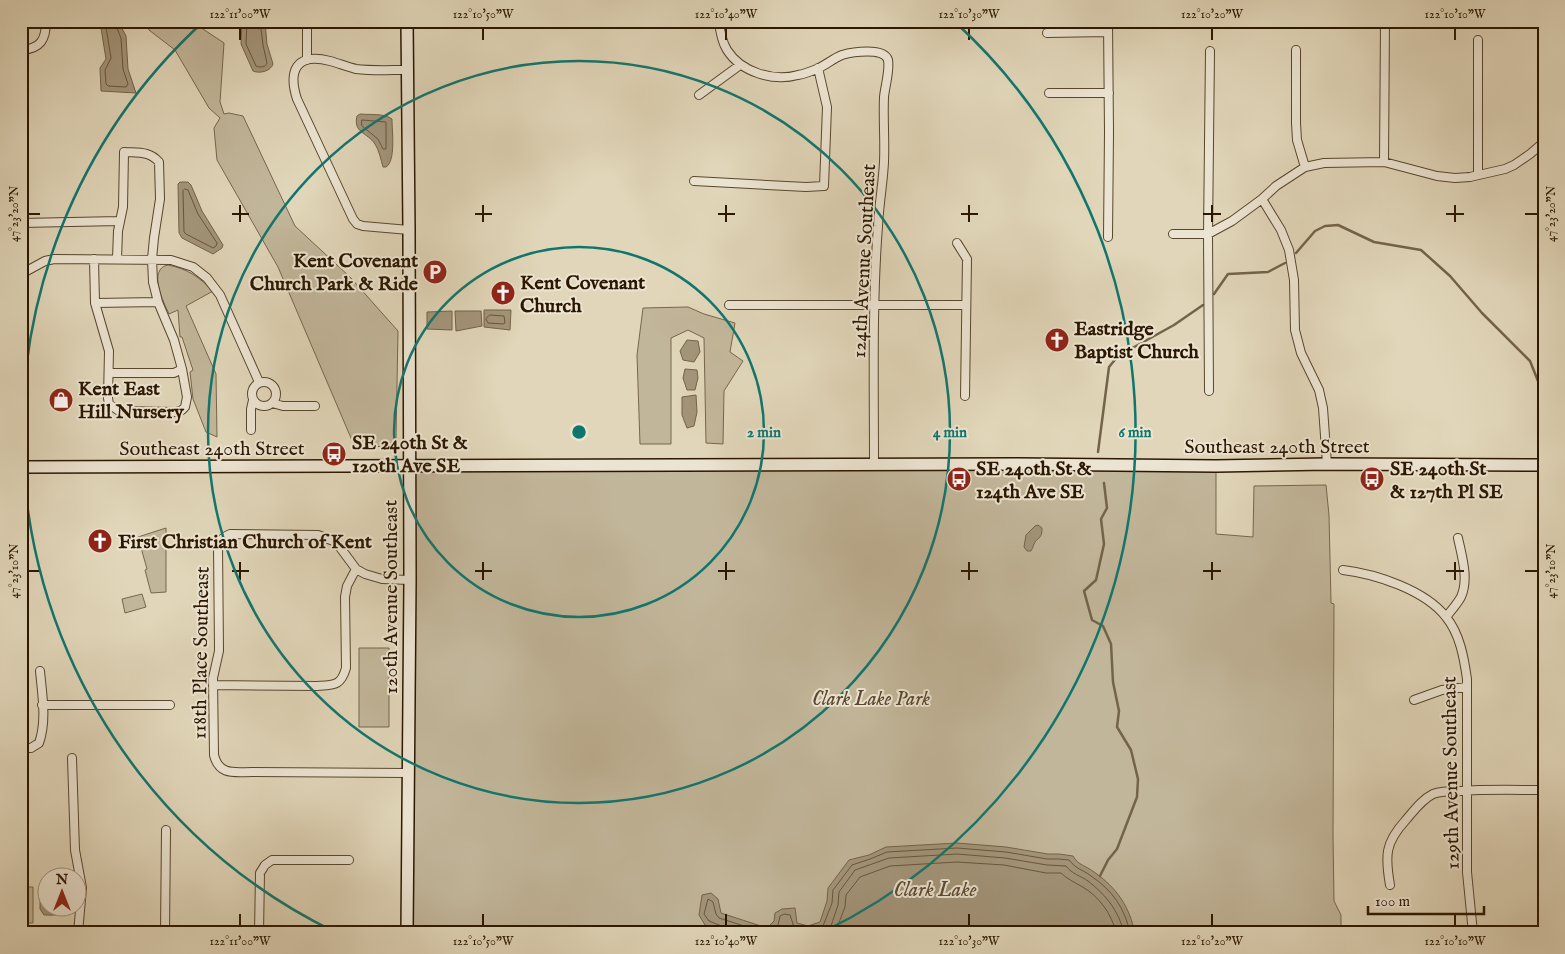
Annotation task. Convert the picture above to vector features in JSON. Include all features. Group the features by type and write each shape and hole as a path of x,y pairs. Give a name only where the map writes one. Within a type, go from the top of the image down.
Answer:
{"main road":[{"name":"120th Avenue Southeast","path":"407,21 410,580 407,933"},
{"name":"Southeast 240th Street","path":"21,467 874,464 1544,465"}],"street":[{"path":"21,50 36,47 44,40 46,21"},
{"path":"307,21 307,60"},
{"path":"694,181 806,187 824,186 827,107 818,68 797,76 781,78 763,75 740,65 727,50 719,21"},
{"path":"1108,21 1108,237"},
{"path":"1384,162 1385,21"},
{"path":"1047,33 1108,32"},
{"path":"1478,40 1478,175"},
{"path":"1209,391 1210,50"},
{"path":"1296,50 1297,140 1305,167"},
{"name":"124th Avenue Southeast","path":"818,68 841,56 854,53 880,52 888,58 884,98 884,162 878,226 875,305 874,464"},
{"path":"406,70 356,69 328,60 307,60 300,63 294,69 293,82 295,92 353,219 357,224 363,226 409,230"},
{"path":"699,95 740,65"},
{"path":"1049,93 1109,93"},
{"path":"1173,234 1208,234 1232,221 1276,186 1305,167 1324,163 1384,162 1437,176 1455,178 1505,169 1530,154 1544,142"},
{"path":"94,259 95,303 109,350 109,404 119,411 176,412 182,410 185,407 187,397 182,370 174,340 158,302 153,282 152,259 160,199 159,162 148,154 124,152 123,207 118,231 118,259"},
{"path":"1262,199 1281,230 1289,250 1294,280 1295,330 1300,353 1319,390 1323,408 1327,464"},
{"path":"21,223 120,221"},
{"path":"957,243 967,259 965,396"},
{"path":"21,274 45,261 54,259 172,260 193,267 207,278 220,295 259,382"},
{"path":"95,303 158,302"},
{"path":"729,305 966,305"},
{"path":"109,372 174,373 182,370"},
{"path":"251,430 252,392 256,384 267,382 274,386 277,393 272,404"},
{"path":"253,400 262,406 272,404 315,406"},
{"name":"118th Place Southeast","path":"356,569 336,542 318,535 230,534 222,538 218,546 219,651 214,669 213,685 214,755 216,763 222,770 228,772 408,773"},
{"path":"1343,570 1372,576 1404,588 1421,596 1446,617 1461,597 1464,585 1463,564 1458,538"},
{"path":"213,685 317,686 338,682 344,675 346,668 345,597 347,586 356,569 382,579 410,580"},
{"name":"129th Avenue Southeast","path":"1446,617 1452,626 1463,654 1467,687 1467,872 1473,933"},
{"path":"21,748 31,748 39,743 42,734 40,670"},
{"path":"1414,700 1442,690 1467,687"},
{"path":"42,705 170,705"},
{"path":"72,758 75,850 82,888 78,933"},
{"path":"1390,885 1387,863 1388,847 1397,830 1423,801 1431,795 1439,792 1467,790 1544,790"},
{"path":"166,830 166,933"},
{"path":"259,933 260,873 272,860 349,860"},
{"path":"21,933 95,933"}],"green space":[{"path":"146,21 191,21 224,43 220,102 224,114 229,113 243,116 295,226 350,277 398,331 396,439 385,447 354,445 278,267 217,160 214,128 220,118 209,108 175,50 149,30"},
{"path":"168,265 193,274 213,291 186,306 216,374 217,437 206,432 193,399 190,372 193,370 182,337 180,337 178,310 169,314 161,295 158,279 159,273 162,268"},
{"path":"688,307 735,323 730,352 743,361 724,391 723,444 706,443 704,338 688,330 671,338 671,444 640,444 637,355 643,308"},
{"name":"Clark Lake Park","path":"409,466 1216,466 1216,534 1253,537 1254,486 1326,485 1329,515 1331,603 1334,604 1334,901 1341,915 1341,933 407,933"},
{"path":"166,528 166,592 151,593 145,570 147,569 138,537"},
{"path":"142,594 146,607 125,613 122,599"},
{"path":"359,648 389,648 389,727 359,727"},
{"path":"21,887 33,887 33,923 21,923"}],"water":[{"path":"95,21 118,21 126,36 128,69 136,93 101,91 100,68 106,59 101,28 95,24"},
{"path":"242,21 265,21 267,44 273,64 268,70 253,71 241,44"},
{"path":"360,114 381,115 392,119 392,152 389,164 386,167 383,167 375,144 357,126 357,116"},
{"path":"180,182 188,182 191,185 202,211 223,245 222,248 213,254 182,238 179,233 178,184"},
{"path":"484,310 511,310 510,330 484,327"},
{"path":"452,311 452,330 427,329 427,312"},
{"path":"455,311 481,311 482,326 456,331"},
{"path":"687,340 698,341 700,352 694,362 683,360 680,351"},
{"path":"685,369 697,370 698,378 695,390 687,390 683,378"},
{"path":"696,395 697,412 694,426 687,428 682,415 682,397"},
{"path":"1038,525 1042,528 1040,538 1035,542 1031,551 1027,551 1024,547 1026,535"},
{"name":"Clark Lake","path":"957,843 1073,856 1080,864 1109,884 1121,898 1135,933 727,933 705,925 699,915 702,895 711,893 718,899 721,913 767,928 774,921 775,913 782,909 795,908 797,923 808,926 820,922 827,901 828,888 849,860 869,855 886,847"}],"waterway":[{"path":"1296,253 1315,231 1325,226 1338,225 1374,242 1421,250 1450,276 1482,313 1530,361 1544,396"},
{"path":"1214,294 1228,274 1268,272 1285,263"},
{"path":"1098,452 1109,367 1118,356 1174,325 1203,305"},
{"path":"1100,876 1108,860 1117,849 1137,797 1138,779 1131,750 1117,727 1119,711 1113,682 1111,644 1103,626 1092,620 1084,591 1096,580 1104,544 1101,519 1107,508 1104,483"}],"place":[{"name":"Kent Covenant Church Park & Ride","path":"435,272"},
{"name":"Kent Covenant Church","path":"503,293"},
{"name":"Eastridge Baptist Church","path":"1057,340"},
{"name":"Kent East Hill Nursery","path":"61,400"},
{"name":"SE 240th St & 120th Ave SE","path":"334,454"},
{"name":"SE 240th St & 124th Ave SE","path":"959,479"},
{"name":"SE 240th St & 127th Pl SE","path":"1372,479"},
{"name":"First Christian Church of Kent","path":"100,541"}]}
